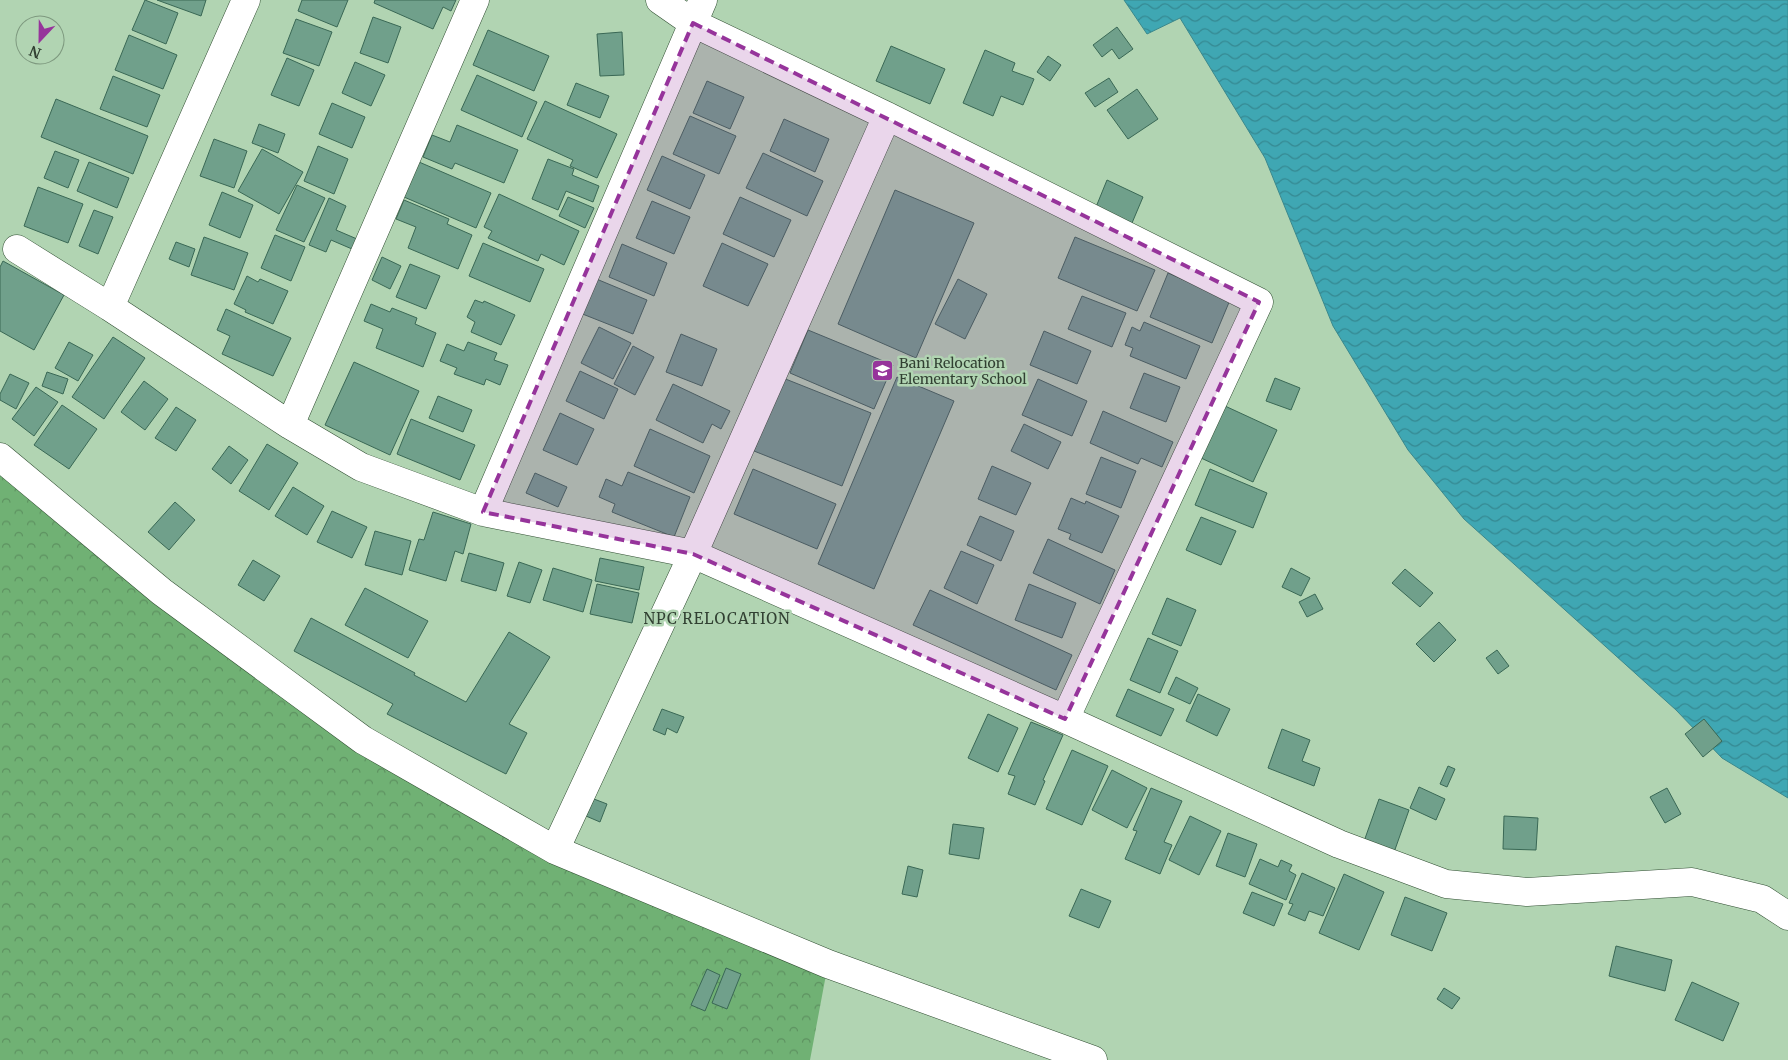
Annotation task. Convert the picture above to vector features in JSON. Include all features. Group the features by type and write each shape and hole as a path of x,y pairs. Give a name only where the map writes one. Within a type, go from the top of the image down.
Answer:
{"street":[{"path":"110,307 246,0"},
{"path":"290,425 475,0"},
{"path":"660,0 698,12 887,116 1259,302 1065,719"},
{"path":"483,512 698,12"},
{"path":"555,850 693,554 887,116"},
{"path":"17,249 110,307 290,425 361,467 483,512 693,554 1065,719 1339,844 1446,884 1528,892 1692,882 1762,899 1788,916"},
{"path":"0,457 162,592 363,740 555,850 828,964 1093,1060"}],"highlighted area":[{"path":"693,23 1259,302 1065,719 693,554 483,512"}],"green space":[{"path":"0,457 162,592 555,850 828,964 810,1060 0,1060"}],"water":[{"path":"1124,0 1788,0 1788,798 1722,758 1676,710 1464,519 1408,450 1333,326 1265,158 1180,18 1147,34"}],"building":[{"path":"145,0 178,13 166,44 132,30"},
{"path":"157,0 206,0 201,16"},
{"path":"302,0 348,0 337,27 298,11"},
{"path":"375,0 456,0 451,11 443,7 433,29 374,3"},
{"path":"373,17 401,27 388,63 360,53"},
{"path":"296,19 332,32 319,66 283,53"},
{"path":"1117,27 1133,49 1119,59 1112,49 1102,57 1093,45"},
{"path":"488,30 549,56 534,91 473,65"},
{"path":"622,32 624,75 600,76 597,34"},
{"path":"129,35 177,55 163,89 115,70"},
{"path":"891,46 945,69 930,104 876,81"},
{"path":"985,50 1015,63 1012,71 1034,79 1023,105 1001,96 993,116 963,103"},
{"path":"1048,56 1061,65 1050,81 1037,72"},
{"path":"287,58 314,70 299,106 271,95"},
{"path":"355,62 385,75 371,106 342,93"},
{"path":"477,75 537,102 522,137 461,110"},
{"path":"113,76 160,95 147,127 100,109"},
{"path":"1109,78 1118,92 1095,107 1085,93"},
{"path":"707,81 744,97 730,129 693,113"},
{"path":"576,83 609,96 600,118 567,105"},
{"path":"1137,89 1158,119 1128,139 1107,110"},
{"path":"56,99 148,136 133,174 41,137"},
{"path":"545,101 617,134 597,178 570,166 573,160 527,139"},
{"path":"332,103 365,117 352,148 319,134"},
{"path":"690,116 736,136 719,174 673,154"},
{"path":"784,119 829,139 815,172 770,151"},
{"path":"259,124 285,134 278,153 252,143"},
{"path":"457,125 518,150 504,183 455,163 452,169 423,157 432,135 450,142"},
{"path":"214,139 247,151 234,188 200,176"},
{"path":"318,146 348,159 334,194 304,181"},
{"path":"262,149 303,172 279,214 238,191"},
{"path":"55,151 79,160 68,188 44,178"},
{"path":"763,153 823,181 807,216 746,188"},
{"path":"662,156 705,175 690,209 647,190"},
{"path":"548,159 574,169 572,175 599,186 593,202 566,191 558,210 532,199"},
{"path":"89,162 129,178 117,208 77,191"},
{"path":"419,162 491,193 476,228 404,197"},
{"path":"1107,180 1143,197 1132,223 1096,207"},
{"path":"297,185 325,198 304,242 276,230"},
{"path":"38,187 83,204 68,243 24,226"},
{"path":"895,190 974,223 916,358 838,324"},
{"path":"222,192 253,205 240,238 209,225"},
{"path":"499,194 579,231 564,265 541,254 538,261 488,238 492,231 484,227"},
{"path":"568,197 594,208 585,228 559,216"},
{"path":"740,197 791,220 774,257 723,234"},
{"path":"329,198 346,206 336,230 357,239 352,249 331,240 326,252 309,245"},
{"path":"404,200 449,219 447,224 472,235 458,269 408,248 416,227 396,219"},
{"path":"652,201 690,217 674,254 636,238"},
{"path":"94,210 113,217 98,254 79,246"},
{"path":"275,235 305,247 291,281 261,268"},
{"path":"204,237 248,253 234,290 191,275"},
{"path":"1075,237 1155,270 1137,311 1058,278"},
{"path":"176,242 195,249 189,267 169,259"},
{"path":"483,243 544,269 530,302 469,276"},
{"path":"722,243 768,264 748,306 703,286"},
{"path":"622,244 667,263 654,296 609,277"},
{"path":"382,257 401,266 390,289 372,280"},
{"path":"3,261 64,295 34,350 0,331 0,267"},
{"path":"410,264 440,276 426,309 396,297"},
{"path":"1168,273 1230,300 1212,343 1150,317"},
{"path":"247,276 258,282 260,279 288,291 273,324 245,312 246,310 234,304"},
{"path":"594,278 647,300 633,334 580,313"},
{"path":"958,279 987,294 965,339 935,324"},
{"path":"1082,296 1126,313 1112,347 1068,329"},
{"path":"475,300 483,303 484,301 515,315 501,345 471,332 475,322 467,317"},
{"path":"371,304 390,312 392,308 417,318 415,324 436,333 423,367 376,348 383,329 364,321"},
{"path":"226,309 291,338 273,376 222,354 230,336 217,330"},
{"path":"1144,322 1200,346 1186,379 1130,356 1133,348 1125,345 1132,327 1140,331"},
{"path":"599,327 631,343 613,379 581,363"},
{"path":"808,330 893,365 874,409 790,373"},
{"path":"1044,331 1091,351 1077,384 1030,365"},
{"path":"681,334 717,349 702,386 666,372"},
{"path":"113,337 145,358 104,419 72,397"},
{"path":"69,342 93,355 78,381 55,368"},
{"path":"468,342 497,353 494,360 508,365 500,385 486,379 484,385 454,374 457,368 440,361 447,344 464,351"},
{"path":"633,346 654,357 635,395 614,384"},
{"path":"354,362 419,391 390,455 325,425"},
{"path":"580,371 618,389 604,419 566,401"},
{"path":"47,372 68,379 63,394 42,386"},
{"path":"1144,373 1180,387 1166,422 1130,408"},
{"path":"10,374 29,383 16,409 0,400 0,394"},
{"path":"897,377 954,401 874,589 818,564"},
{"path":"783,378 871,413 842,486 754,451"},
{"path":"1275,378 1300,388 1291,410 1266,401"},
{"path":"1038,379 1087,401 1072,436 1022,415"},
{"path":"144,381 168,399 145,430 121,412"},
{"path":"673,384 730,411 721,429 712,424 703,443 656,420"},
{"path":"36,387 58,402 34,436 12,419"},
{"path":"438,396 472,410 463,432 429,418"},
{"path":"62,405 97,429 69,469 34,445"},
{"path":"1225,406 1277,430 1253,482 1201,458"},
{"path":"176,407 196,420 176,451 155,438"},
{"path":"1103,411 1173,442 1162,467 1141,458 1138,464 1090,443"},
{"path":"560,413 594,429 577,465 543,450"},
{"path":"411,419 475,445 460,480 397,454"},
{"path":"1024,424 1061,442 1048,469 1011,451"},
{"path":"650,429 710,456 694,493 634,466"},
{"path":"267,444 298,463 269,510 239,491"},
{"path":"229,446 248,460 231,484 212,469"},
{"path":"1101,457 1136,471 1121,508 1086,494"},
{"path":"992,466 1031,483 1016,515 978,499"},
{"path":"753,469 836,504 817,549 734,514"},
{"path":"1210,469 1267,493 1253,528 1195,505"},
{"path":"628,472 690,497 674,537 612,512 615,504 599,497 606,479 622,486"},
{"path":"535,473 567,487 558,507 526,493"},
{"path":"293,487 324,506 307,535 275,516"},
{"path":"1071,498 1085,504 1086,501 1119,516 1102,553 1069,539 1071,534 1058,529"},
{"path":"175,502 195,520 169,550 148,532"},
{"path":"332,511 367,527 352,558 317,542"},
{"path":"433,512 471,524 463,554 455,551 446,581 409,570 419,539 424,540"},
{"path":"980,516 1014,531 1001,561 967,545"},
{"path":"1201,517 1236,531 1221,565 1186,550"},
{"path":"375,531 411,541 402,575 365,565"},
{"path":"1048,539 1115,570 1100,604 1033,573"},
{"path":"961,551 994,565 977,604 944,588"},
{"path":"469,553 504,563 496,591 461,581"},
{"path":"600,558 644,567 639,590 595,581"},
{"path":"253,560 280,576 264,601 238,585"},
{"path":"519,562 542,570 530,603 507,596"},
{"path":"553,568 592,580 583,612 543,600"},
{"path":"1291,568 1310,578 1301,596 1282,587"},
{"path":"1405,569 1433,593 1420,607 1392,583"},
{"path":"597,584 639,593 632,623 590,614"},
{"path":"1029,584 1076,603 1062,638 1015,620"},
{"path":"365,588 428,621 408,658 345,625"},
{"path":"930,590 1072,655 1056,690 913,625"},
{"path":"1315,594 1323,609 1307,617 1299,602"},
{"path":"1167,598 1196,610 1181,646 1152,634"},
{"path":"311,618 466,702 509,632 550,657 509,724 527,733 506,774 387,714 393,704 294,651"},
{"path":"1439,622 1456,640 1434,662 1416,644"},
{"path":"1148,638 1178,651 1160,693 1130,680"},
{"path":"1497,650 1509,666 1498,674 1486,658"},
{"path":"1176,677 1198,688 1190,704 1168,694"},
{"path":"1128,689 1174,709 1161,736 1116,716"},
{"path":"1198,694 1230,709 1217,736 1186,721"},
{"path":"662,709 684,717 677,733 667,728 665,735 653,730"},
{"path":"988,714 1018,728 998,772 968,758"},
{"path":"1704,719 1722,741 1703,757 1685,734"},
{"path":"1031,722 1063,735 1043,780 1045,781 1035,805 1008,794 1015,776 1008,774"},
{"path":"1282,729 1310,740 1302,761 1320,768 1314,786 1268,768"},
{"path":"1072,750 1108,766 1082,825 1046,809"},
{"path":"1448,766 1455,769 1447,787 1440,784"},
{"path":"1112,770 1147,788 1127,828 1092,810"},
{"path":"1419,787 1445,799 1436,820 1410,808"},
{"path":"1151,788 1182,801 1164,842 1172,845 1160,874 1125,859 1137,831 1133,830"},
{"path":"1667,788 1681,814 1665,823 1650,797"},
{"path":"594,799 607,804 600,822 586,816"},
{"path":"1379,799 1409,810 1392,858 1362,847"},
{"path":"1190,816 1221,831 1199,875 1169,860"},
{"path":"1504,816 1538,818 1536,850 1503,849"},
{"path":"953,824 984,828 979,859 949,854"},
{"path":"1228,833 1257,844 1245,877 1216,866"},
{"path":"1260,859 1278,867 1281,860 1292,865 1289,871 1296,875 1286,900 1249,884"},
{"path":"908,866 923,870 917,897 902,894"},
{"path":"1302,873 1335,888 1323,916 1309,911 1305,921 1288,914 1293,904 1289,903"},
{"path":"1344,874 1384,892 1359,950 1319,933"},
{"path":"1081,889 1111,901 1099,928 1069,916"},
{"path":"1252,892 1283,904 1274,926 1243,913"},
{"path":"1405,897 1447,913 1432,951 1391,935"},
{"path":"1616,946 1672,960 1665,991 1609,976"},
{"path":"726,968 741,974 727,1009 712,1003"},
{"path":"707,969 720,975 705,1011 691,1005"},
{"path":"1692,982 1739,1003 1723,1041 1675,1020"},
{"path":"1444,988 1460,998 1452,1009 1437,999"}],"place":[{"name":"Bani Relocation Elementary School","path":"883,371"}],"district":[{"name":"NPC RELOCATION","path":"717,618"}]}
